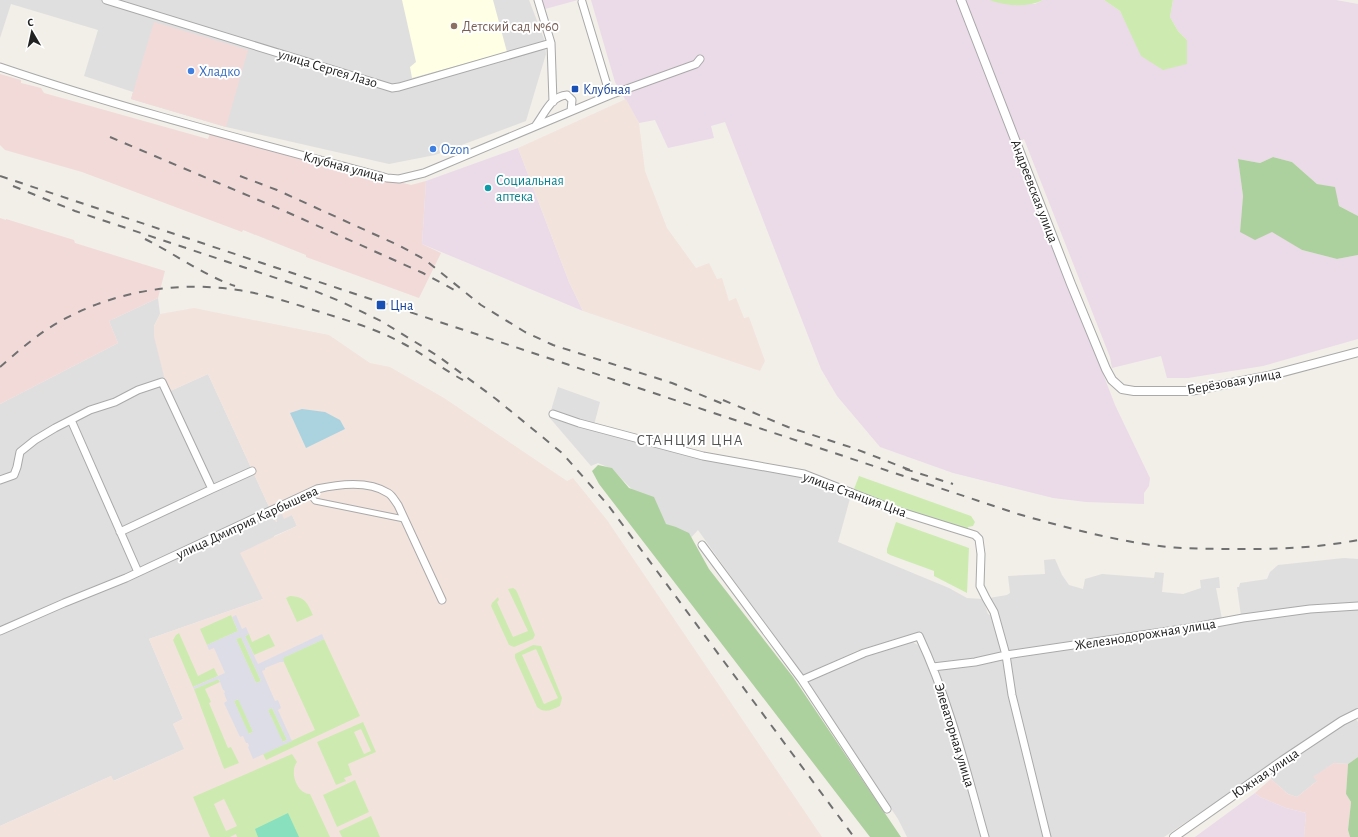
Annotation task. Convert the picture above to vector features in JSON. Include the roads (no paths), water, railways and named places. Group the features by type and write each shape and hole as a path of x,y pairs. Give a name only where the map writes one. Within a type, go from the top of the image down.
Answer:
{"street":[{"name":"улица Сергея Лазо","path":"106,0 392,88 551,43"},
{"path":"538,0 551,43 553,102"},
{"name":"Андреевская улица","path":"961,0 1071,284 1112,380"},
{"path":"582,2 610,95"},
{"name":"Клубная улица","path":"0,67 66,89 154,115 387,178 399,179 424,173 610,95 696,64 700,59"},
{"path":"536,126 559,96 567,95 572,100 571,111"},
{"name":"Берёзовая улица","path":"1112,380 1122,389 1134,391 1190,391 1268,376 1358,352"},
{"path":"0,480 14,475 20,452 56,428 90,410 115,402 138,390 162,382 212,489"},
{"name":"улица Станция Цна","path":"553,414 579,423 703,456 804,474 898,511 975,535 979,539 981,554 980,586 994,612 1006,655"},
{"path":"70,420 138,572"},
{"path":"120,532 252,471"},
{"name":"улица Дмитрия Карбышева","path":"0,632 138,572 318,489 336,485 362,485 379,488 389,494 398,505 442,600"},
{"path":"309,493 315,501 404,519"},
{"path":"702,545 802,680 887,809"},
{"name":"Железнодорожная улица","path":"933,666 975,662 1006,655 1189,628 1243,618 1310,609 1358,606"},
{"name":"Элеваторная улица","path":"802,680 864,653 919,636 933,666 958,740 985,837"},
{"path":"1006,655 1012,694 1047,837"},
{"name":"Южная улица","path":"1174,837 1282,761 1342,721 1358,713"}],"water":[{"path":"302,409 325,412 340,420 345,429 306,448 290,413"}],"railway":[{"path":"110,137 289,213 423,273 460,293"},
{"path":"0,176 1018,514 1092,534 1167,547 1218,549 1276,549 1317,546 1358,540"},
{"path":"240,176 277,190 398,245 424,259 481,305 525,332 553,345 672,383 728,406"},
{"path":"13,186 75,211 315,291 342,302 381,321 438,356 496,399 562,453 608,505 854,837"},
{"path":"145,239 200,270 235,286"},
{"path":"0,367 30,341 49,328 70,316 93,306 116,298 165,288 214,287 268,296 372,329 404,344 463,380"},
{"path":"723,400 788,427 853,448 910,470"},
{"path":"905,469 953,484"}],"place":[{"name":"Детский сад №60","path":"454,26"},
{"name":"Хладко","path":"191,71"},
{"name":"Клубная","path":"575,89"},
{"name":"Ozon","path":"433,149"},
{"name":"Социальная аптека","path":"488,188"},
{"name":"Цна","path":"381,305"}],"district":[{"name":"СТАНЦИЯ ЦНА","path":"690,440"}]}
